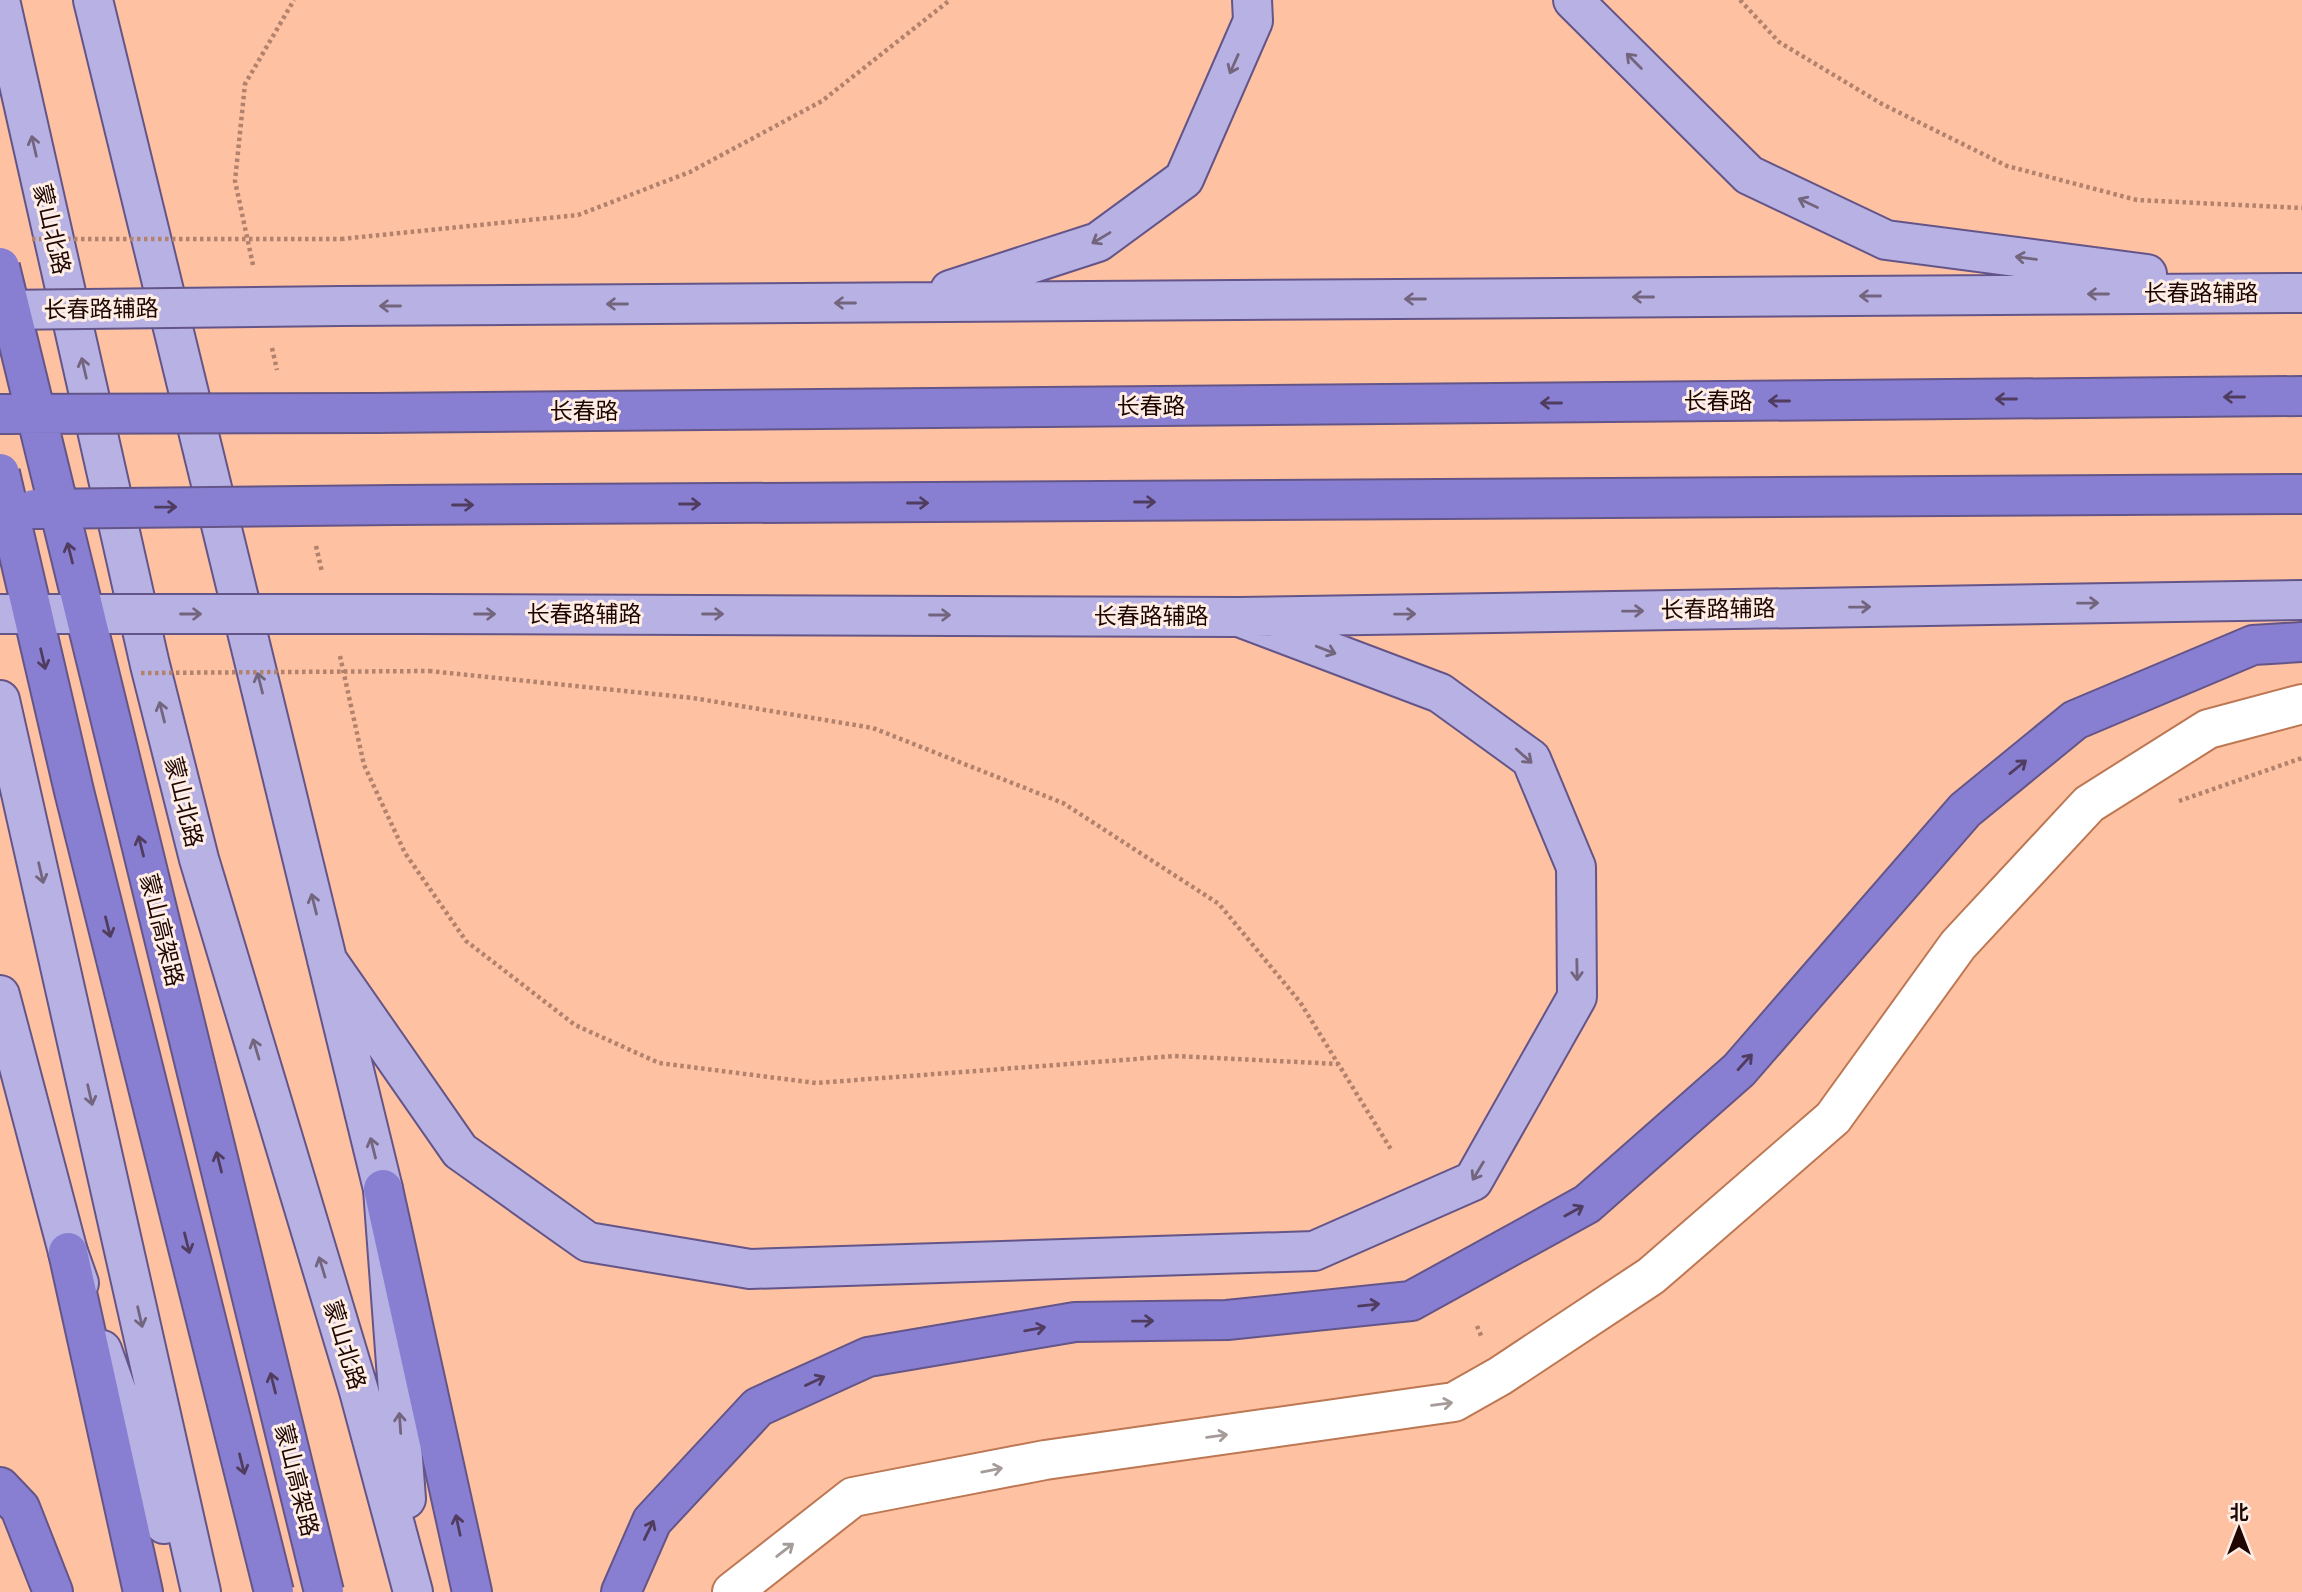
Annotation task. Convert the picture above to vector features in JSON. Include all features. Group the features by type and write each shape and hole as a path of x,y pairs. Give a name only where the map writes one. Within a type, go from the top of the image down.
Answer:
{"highway":[{"name":"蒙山高架路","path":"0,267 324,1592"},
{"name":"长春路","path":"0,414 2302,396"},
{"path":"0,473 78,805 274,1592"},
{"path":"0,509 2302,494"},
{"path":"621,1592 652,1521 758,1407 868,1357 1074,1322 1227,1320 1410,1301 1587,1204 1739,1070 1965,810 2075,720 2253,645 2302,642"},
{"path":"383,1189 472,1592"},
{"path":"68,1252 142,1587"},
{"path":"0,1487 20,1508 53,1592"}],"main road":[{"name":"蒙山北路","path":"0,0 150,665 199,859 359,1391 413,1590"},
{"path":"913,302 1098,242 1184,179 1254,21 1252,0"},
{"path":"1573,0 1749,175 1886,240 2295,293"},
{"path":"99,9 383,1189 413,1590"},
{"name":"长春路辅路","path":"0,310 2295,293"},
{"name":"长春路辅路","path":"0,614 1239,617 2302,600"},
{"path":"327,960 460,1151 588,1242 750,1269 1314,1251 1473,1181 1577,996 1576,867 1531,760 1521,752 1440,693 1239,617"},
{"path":"0,700 201,1592"},
{"path":"0,995 68,1252 189,1592"}],"street":[{"path":"732,1592 853,1496 1045,1460 1454,1402 1500,1376 1651,1276 1833,1118 1958,945 2089,804 2208,729 2302,704"}],"path":[{"path":"256,276 235,181 245,84 294,0"},
{"path":"27,239 341,239 578,215 690,172 822,101 950,0"},
{"path":"1740,0 1779,42 1882,104 2007,166 2137,200 2302,208"},
{"path":"271,344 277,371"},
{"path":"313,534 322,575"},
{"path":"337,643 364,765 405,853 466,941 575,1025 659,1063 816,1083 1175,1056 1338,1064"},
{"path":"138,673 429,671 693,698 873,728 1063,803 1219,904 1300,1002 1392,1151"}]}
